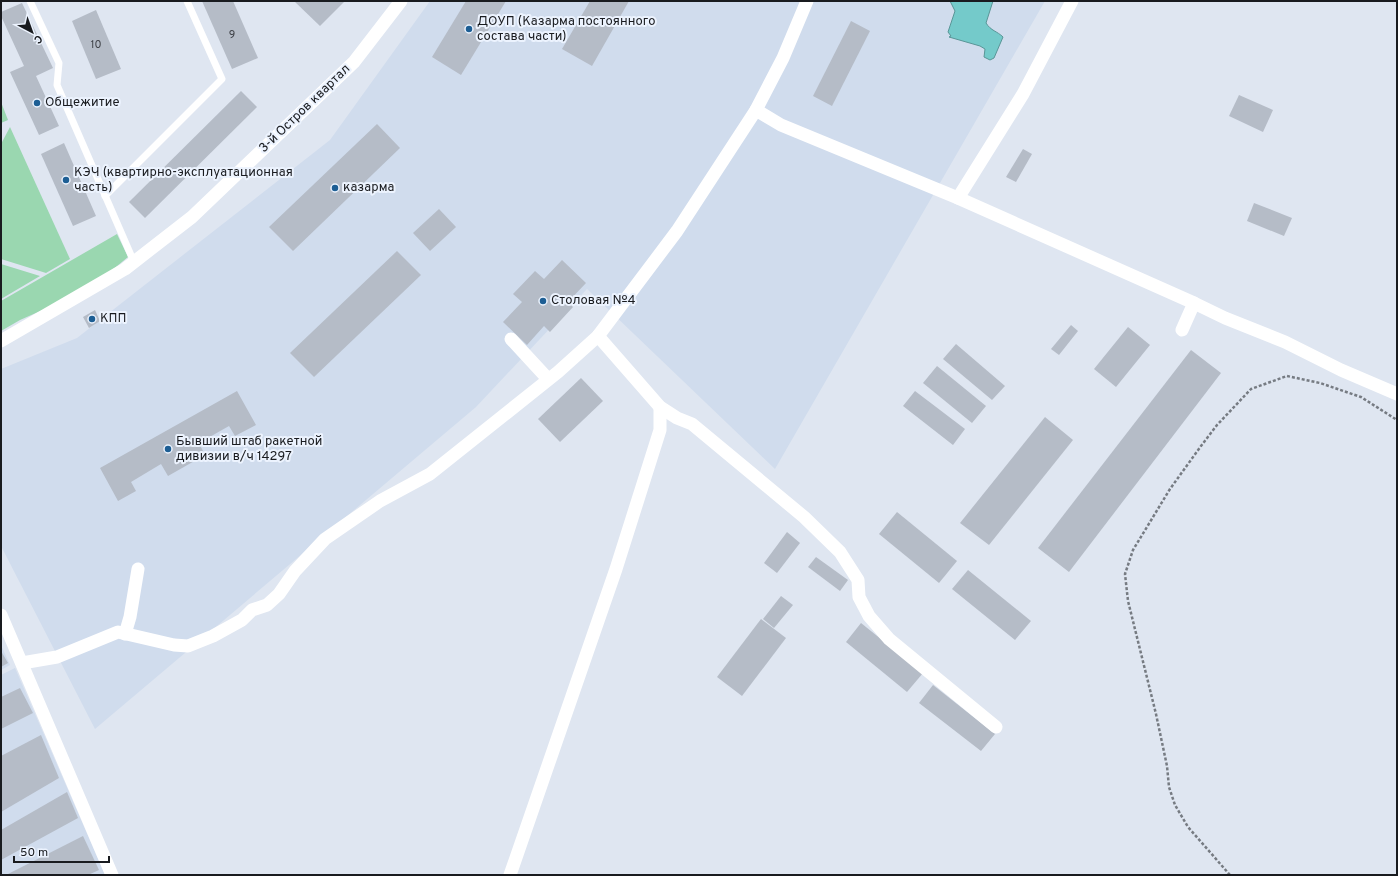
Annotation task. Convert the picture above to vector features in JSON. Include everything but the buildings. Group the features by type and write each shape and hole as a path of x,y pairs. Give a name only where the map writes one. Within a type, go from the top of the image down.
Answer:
{"street":[{"name":"3-й Остров квартал","path":"1,341 125,269 192,217 354,62 401,1"},
{"path":"22,663 57,657 118,632 174,645 188,646 213,636 242,620 252,610 268,605 279,594 295,571 325,539 380,502 430,474 558,372 598,336 677,231 756,110 783,58 807,1"},
{"path":"958,198 1023,94 1072,1"},
{"path":"756,110 781,126 958,198 1225,318 1291,345 1341,370 1397,394"},
{"path":"1182,330 1194,303"},
{"path":"598,336 660,407 677,418 692,424 804,517 840,552 858,580 859,597 869,616 874,622 889,638 996,727"},
{"path":"511,340 548,379"},
{"path":"510,875 616,569 660,430 660,407"},
{"path":"125,634 130,617 138,569"},
{"path":"1,615 71,783 112,875"}],"lane":[{"path":"30,1 59,63 57,85 134,262"},
{"path":"105,196 222,78 187,1"}],"path":[{"path":"1230,875 1188,827 1175,805 1169,787 1167,766 1156,714 1128,601 1125,574 1134,550 1162,502 1217,425 1251,389 1287,376 1294,377 1320,383 1360,397 1397,420"}],"shaded area":[{"path":"430,1 1045,1 775,469 587,289 476,407 95,729 1,546 1,369 77,338 330,140"},
{"path":"950,1 993,1 986,23 990,28 1003,37 994,58 990,60 984,57 985,49 980,46 949,37 951,36 948,32 955,11"},
{"path":"1,102 8,120 1,123"},
{"path":"10,127 70,259 46,273 1,259 1,144"},
{"path":"117,234 128,257 88,290 20,320 1,331 1,301"},
{"path":"1,264 40,276 1,299"},
{"path":"1,645 10,665 1,670"},
{"path":"15,668 105,875 1,875 1,675"}],"place":[{"name":"ДОУП (Казарма постоянного состава части)","path":"469,29"},
{"name":"Общежитие","path":"37,103"},
{"name":"КЭЧ (квартирно-эксплуатационная часть)","path":"66,180"},
{"name":"казарма","path":"335,188"},
{"name":"Столовая №4","path":"543,301"},
{"name":"КПП","path":"92,319"},
{"name":"Бывший штаб ракетной дивизии в/ч 14297","path":"168,449"}]}
